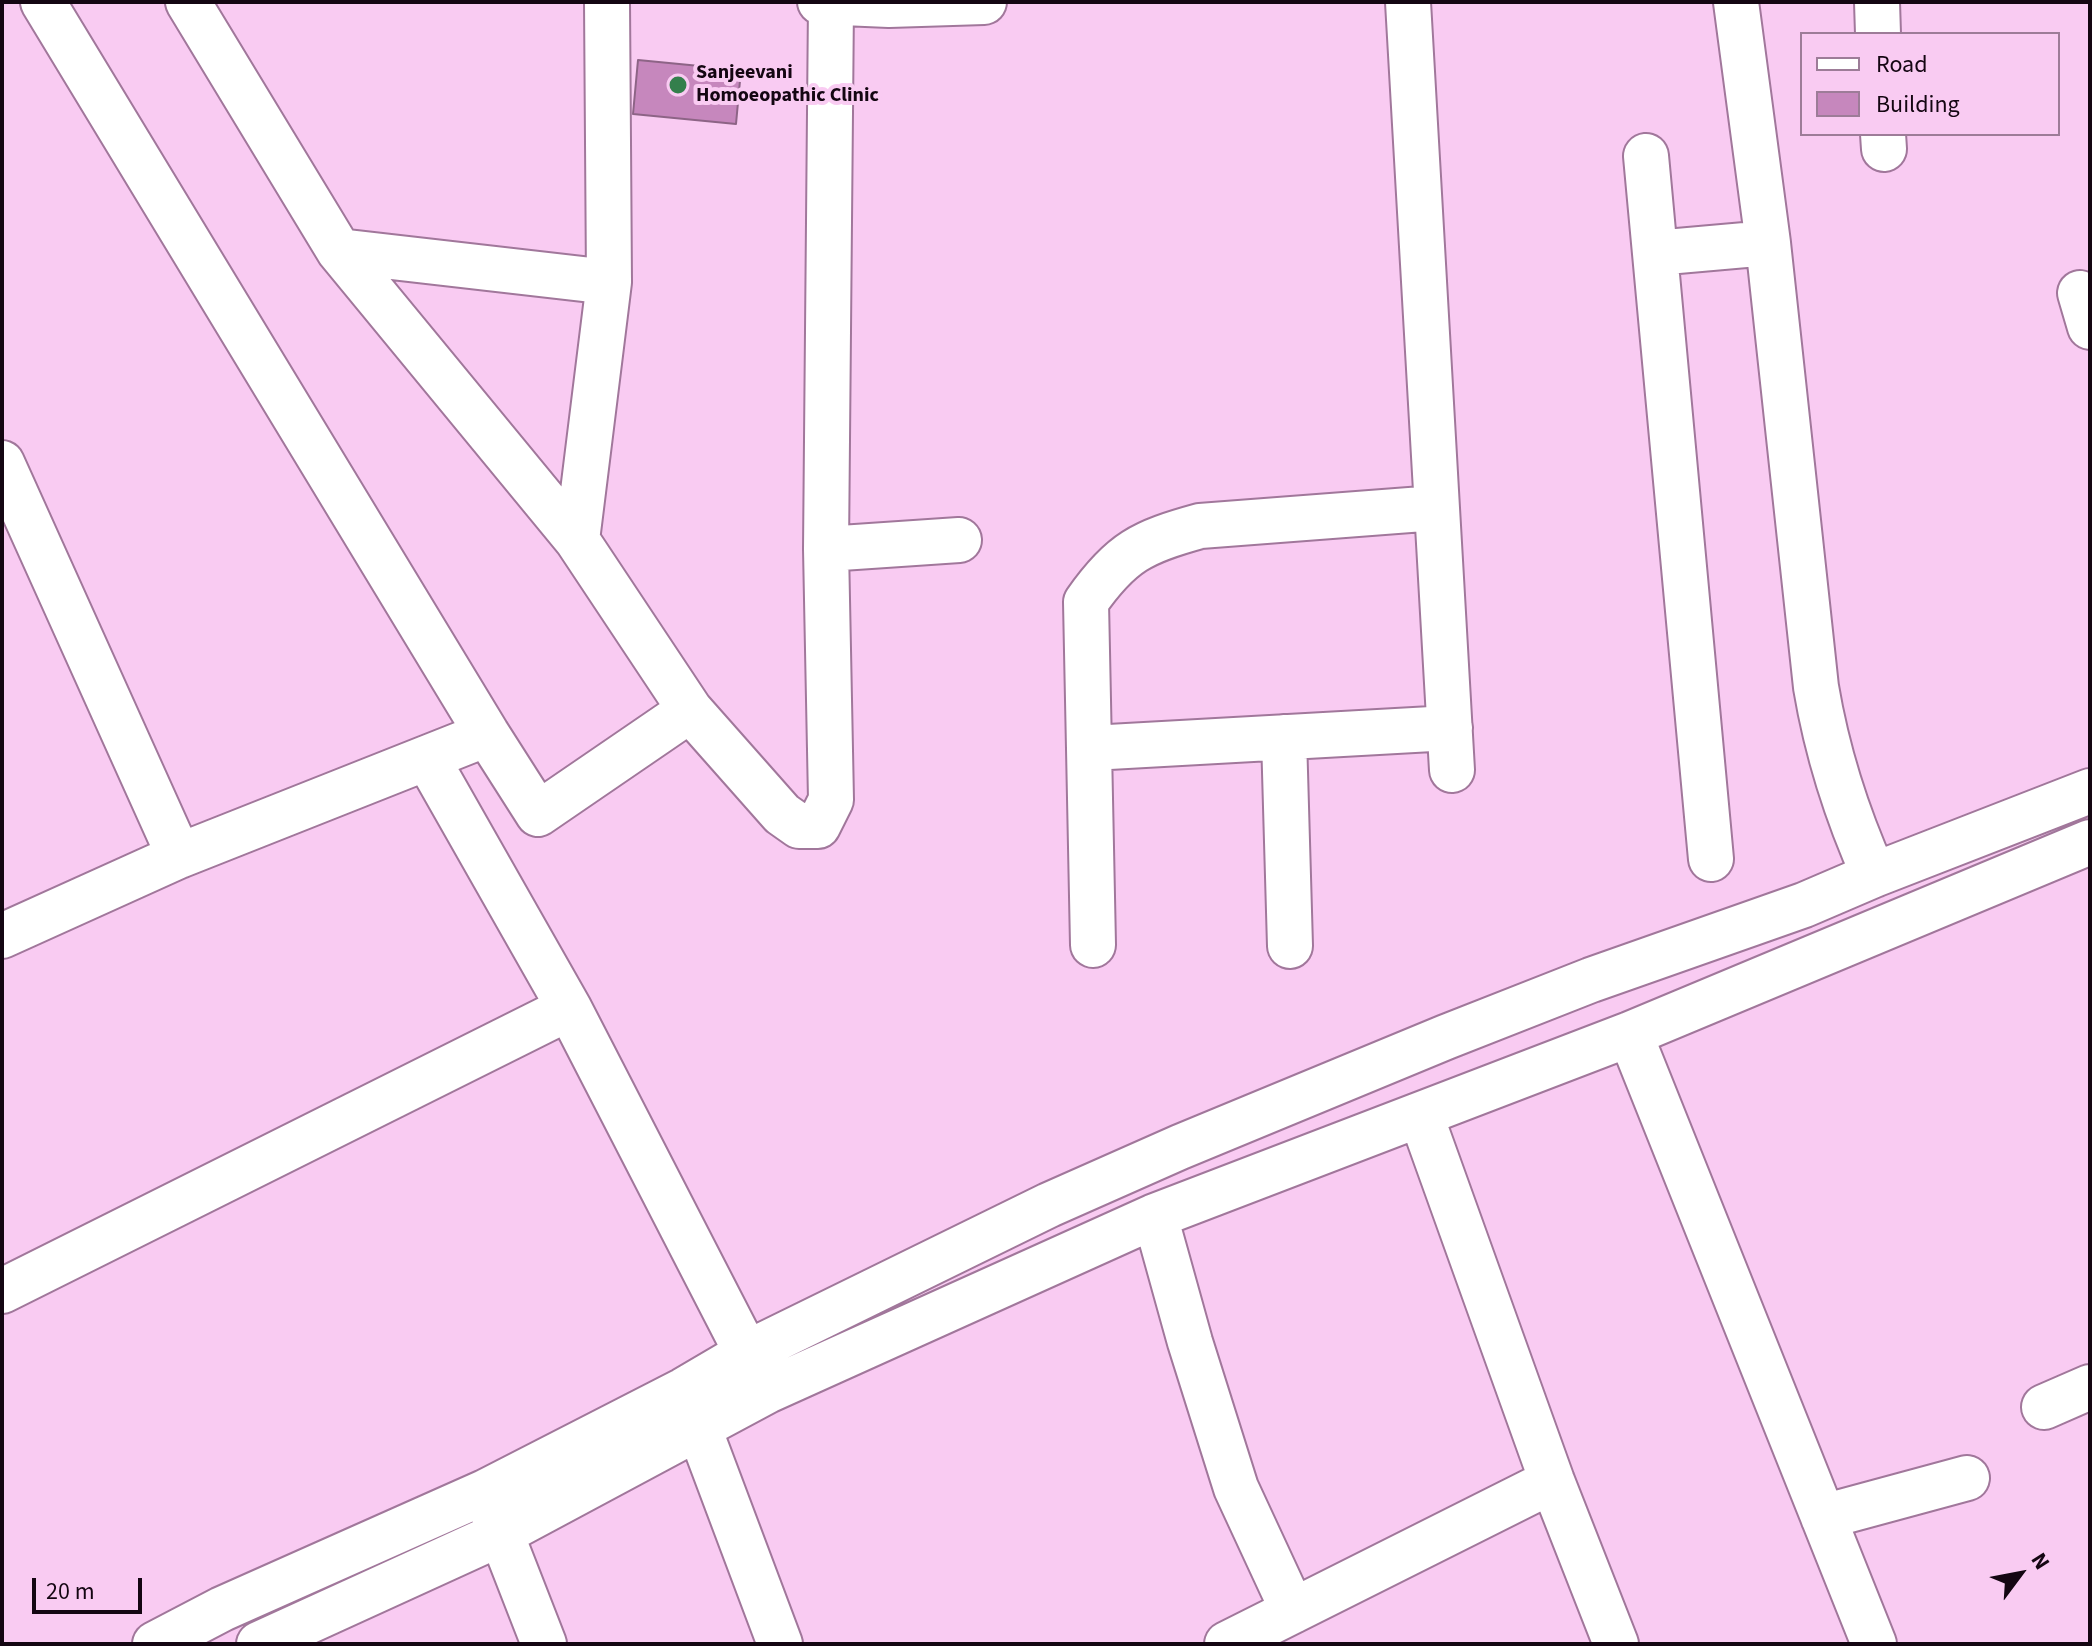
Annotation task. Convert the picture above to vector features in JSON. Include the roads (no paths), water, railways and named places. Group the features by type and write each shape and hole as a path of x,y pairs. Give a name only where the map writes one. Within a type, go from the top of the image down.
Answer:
{"street":[{"path":"43,2 538,814 690,710"},
{"path":"188,2 339,251 577,540 690,710 782,814 799,826 818,826 831,800 826,549 831,3"},
{"path":"577,540 609,282 607,2"},
{"path":"820,2 984,2"},
{"path":"1091,748 1284,737 1451,749 1408,2"},
{"path":"1736,2 1768,243 1821,717 1851,823 1874,875"},
{"path":"1877,2 1878,32"},
{"path":"1646,156 1711,859"},
{"path":"1655,253 1768,243"},
{"path":"339,251 609,282"},
{"path":"2,463 13,517 179,856"},
{"path":"1093,945 1086,602 1108,571 1132,552 1164,536 1200,526 1436,508"},
{"path":"826,549 959,540"},
{"path":"2,936 179,856 487,734"},
{"path":"1284,737 1290,946"},
{"path":"427,758 569,1008 767,1391"},
{"path":"259,1644 500,1534 692,1408 747,1353 1049,1205 1446,1037 1591,980 1804,905 2090,791"},
{"path":"155,1644 229,1626 485,1492 692,1408 767,1391 1155,1216 1630,1034 2090,842"},
{"path":"2,1291 569,1008"},
{"path":"1630,1034 1874,1644"},
{"path":"1421,1116 1552,1481 1616,1644"},
{"path":"1155,1216 1190,1342 1236,1488 1293,1611"},
{"path":"2044,1407 2090,1387"},
{"path":"692,1408 780,1644"},
{"path":"1823,1517 1967,1478"},
{"path":"1236,1642 1552,1481"},
{"path":"485,1492 544,1644"}],"place":[{"name":"Sanjeevani Homoeopathic Clinic","path":"678,85"}]}
